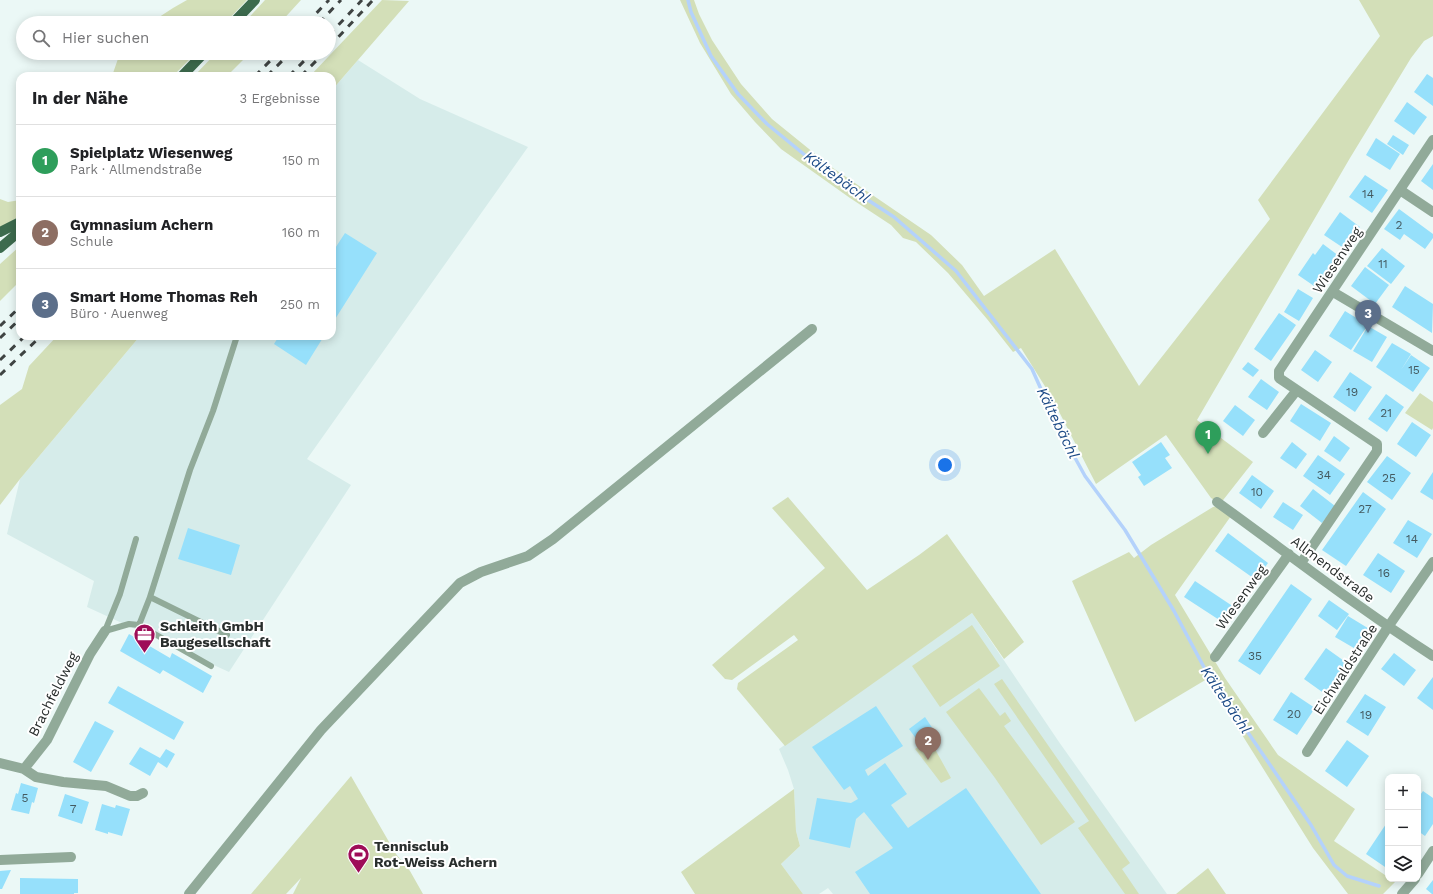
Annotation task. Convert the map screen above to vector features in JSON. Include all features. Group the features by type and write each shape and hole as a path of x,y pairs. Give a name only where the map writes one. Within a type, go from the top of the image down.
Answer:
{"main road":[{"path":"240,16 255,0"},
{"path":"186,72 197,60"},
{"path":"0,232 16,224"},
{"path":"0,248 16,234"}],"street":[{"name":"Wiesenweg","path":"1301,563 1377,452 1377,444 1278,378 1279,371 1433,140"},
{"path":"1400,190 1433,212"},
{"path":"1333,292 1433,352"},
{"path":"189,894 321,730 460,583 481,572 528,556 553,538 812,329"},
{"path":"1263,433 1296,390"},
{"name":"Allmendstraße","path":"1217,502 1388,627 1433,656"},
{"name":"Wiesenweg","path":"1215,657 1289,554"},
{"name":"Eichwaldstraße","path":"1307,752 1388,627 1433,562"},
{"name":"Brachfeldweg","path":"24,769 48,740 90,654 105,631"},
{"path":"0,763 24,769 36,777 63,782 106,786 130,796 137,796 142,793"},
{"path":"1421,869 1433,850"},
{"path":"0,860 71,857"},
{"path":"1402,894 1412,882"}],"lane":[{"path":"139,625 150,597 190,470 213,411 237,340"},
{"path":"105,631 120,594 136,539"},
{"path":"150,597 228,635"},
{"path":"105,631 129,624 139,625 211,666"}],"shaded area":[{"name":"Schleith GmbH Baugesellschaft","path":"358,60 420,99 528,147 307,459 351,485 229,672 87,607 94,581 7,534 20,479 137,340 336,340 336,85"},
{"path":"972,613 1059,742 1167,894 833,894 828,888 819,894 803,894 781,864 800,846 796,831 794,789 779,749"}],"green space":[{"path":"187,0 247,0 232,16 161,16"},
{"path":"265,0 301,0 286,16 250,16"},
{"path":"382,0 409,1 336,85 336,72 314,72 325,60 336,60 336,49"},
{"path":"680,0 694,0 712,40 741,84 772,119 830,166 931,235 962,265 984,296 1055,249 1139,386 1270,219 1258,200 1380,36 1359,0 1433,0 1433,36 1424,41 1411,58 1350,158 1197,420 1253,462 1220,504 1211,498 1166,435 1096,484 1051,396 1021,348 1013,352 948,273 916,242 903,238 891,225 781,149 731,94 700,43"},
{"path":"118,60 189,60 177,72 113,72"},
{"path":"209,60 243,60 231,72 198,72"},
{"path":"0,199 8,202 16,201 16,218 0,228"},
{"path":"16,250 16,285 0,301 0,264"},
{"path":"53,340 137,340 0,505 0,405 22,389 29,366"},
{"path":"1420,393 1433,402 1432,430 1405,413"},
{"path":"788,497 867,590 947,534 1024,642 1004,659 972,613 785,746 737,689 738,683 798,640 794,635 732,680 725,679 712,665 825,568 772,508"},
{"path":"1218,506 1231,516 1175,595 1225,678 1278,755 1355,809 1334,841 1385,875 1385,882 1395,882 1383,894 1348,894 1313,848 1207,679 1135,722 1072,581 1129,552 1134,558 1151,545 1213,507"},
{"path":"972,625 1000,666 940,707 912,666"},
{"path":"1002,679 1130,863 1122,869 1139,894 1125,894 1078,828 1089,821 994,684"},
{"path":"979,688 1000,716 1005,712 1011,721 1004,726 1075,822 1041,845 995,778 946,712"},
{"path":"930,740 951,778 941,783 915,749"},
{"path":"351,776 396,854 410,871 423,894 293,894 301,878 286,894 251,894"},
{"path":"794,789 796,831 800,846 781,864 803,894 695,894 681,872"},
{"path":"1208,868 1226,894 1176,894"}],"building":[{"path":"1427,74 1433,78 1433,106 1414,92"},
{"path":"1407,102 1427,117 1414,135 1394,121"},
{"path":"1393,135 1409,145 1403,155 1387,144"},
{"path":"1376,138 1400,154 1390,170 1366,155"},
{"path":"1433,164 1433,190 1421,181"},
{"path":"1365,175 1388,190 1372,213 1349,197"},
{"path":"1399,209 1433,234 1433,238 1425,249 1404,234 1400,240 1384,229"},
{"path":"1340,212 1360,227 1345,249 1324,235"},
{"path":"345,233 377,253 336,318 336,247"},
{"path":"1323,244 1339,256 1317,288 1298,275 1313,253 1315,255"},
{"path":"1382,248 1405,266 1391,284 1367,266"},
{"path":"1365,267 1389,285 1375,304 1351,286"},
{"path":"1405,286 1433,304 1432,333 1392,307"},
{"path":"1298,289 1313,298 1299,321 1284,312"},
{"path":"1345,311 1368,325 1351,350 1329,336"},
{"path":"1279,313 1296,325 1271,361 1254,349"},
{"path":"1368,326 1387,337 1372,362 1353,351"},
{"path":"276,340 322,340 306,365 274,344"},
{"path":"1392,343 1411,354 1401,370 1411,355 1430,368 1413,392 1376,367"},
{"path":"1315,350 1332,362 1318,382 1301,370"},
{"path":"1248,362 1259,370 1253,377 1242,369"},
{"path":"1350,372 1372,387 1355,412 1333,397"},
{"path":"1261,379 1279,392 1267,410 1248,397"},
{"path":"1386,394 1404,407 1387,432 1368,419"},
{"path":"1301,404 1331,423 1320,441 1290,421"},
{"path":"1235,405 1255,420 1243,436 1223,421"},
{"path":"1412,422 1431,435 1416,457 1397,444"},
{"path":"1334,436 1350,448 1340,462 1324,451"},
{"path":"1161,442 1170,455 1165,458 1172,468 1144,486 1138,477 1141,475 1132,462"},
{"path":"1292,442 1307,454 1296,469 1280,458"},
{"path":"1318,455 1345,474 1330,495 1303,476"},
{"path":"1387,456 1411,473 1392,500 1367,482"},
{"path":"1433,472 1433,500 1420,492"},
{"path":"1252,475 1274,491 1261,509 1239,493"},
{"path":"1313,489 1335,506 1322,523 1300,506"},
{"path":"1363,492 1386,509 1346,566 1322,550"},
{"path":"1283,502 1303,515 1293,530 1273,517"},
{"path":"1408,520 1432,534 1417,558 1393,543"},
{"path":"188,528 240,545 231,575 178,559"},
{"path":"1228,533 1268,563 1256,580 1215,551"},
{"path":"1378,553 1405,571 1391,593 1363,575"},
{"path":"1195,581 1237,609 1227,625 1184,597"},
{"path":"1291,584 1312,599 1260,675 1238,661"},
{"path":"1329,600 1349,614 1337,630 1318,616"},
{"path":"1348,616 1371,630 1359,651 1335,637"},
{"path":"129,634 170,658 172,653 212,676 203,693 163,670 160,674 120,651"},
{"path":"1326,648 1347,663 1325,694 1304,679"},
{"path":"1394,653 1416,670 1404,686 1381,669"},
{"path":"1433,677 1433,710 1417,698"},
{"path":"118,686 184,722 174,740 108,703"},
{"path":"1291,692 1315,708 1297,735 1273,720"},
{"path":"1365,694 1386,707 1368,736 1346,722"},
{"path":"876,706 903,746 865,770 868,776 885,763 907,794 891,805 908,828 966,788 1041,894 870,894 855,872 893,848 864,812 856,819 850,848 809,839 817,798 851,803 858,799 850,786 844,790 812,747"},
{"path":"925,717 933,729 917,740 909,729"},
{"path":"95,721 114,731 91,772 73,762"},
{"path":"1347,740 1369,756 1347,787 1325,771"},
{"path":"140,747 160,758 166,749 175,754 167,768 158,762 150,776 129,764"},
{"path":"21,783 38,788 29,814 11,810 16,793 18,794"},
{"path":"1423,791 1433,798 1433,824 1425,836 1421,833 1421,794"},
{"path":"65,794 89,802 82,824 58,816"},
{"path":"102,804 115,808 116,805 130,809 122,836 95,830"},
{"path":"1385,826 1385,867 1366,854"},
{"path":"11,870 2,889 0,889 0,871"},
{"path":"20,878 78,879 78,893 20,894"},
{"path":"1433,880 1433,894 1432,894 1426,889"}],"waterway":[{"name":"Kältebächl","path":"688,0 691,12 711,56 738,94 767,124 828,174 894,217 956,271 1032,369 1057,425 1085,476 1125,530 1174,611 1206,671 1311,825 1334,865 1347,876 1379,886"}],"railway":[{"path":"314,16 329,0"},
{"path":"326,16 341,0"},
{"path":"336,28 362,0"},
{"path":"336,40 373,0"},
{"path":"259,72 271,60"},
{"path":"271,72 283,60"},
{"path":"293,72 305,60"},
{"path":"305,72 317,60"},
{"path":"0,326 16,311"},
{"path":"0,338 16,323"},
{"path":"0,360 21,340"},
{"path":"0,375 37,340"}],"place":[{"name":"Smart Home Thomas Reh","path":"1368,333"},
{"name":"Spielplatz Wiesenweg","path":"1208,454"},
{"name":"Schleith GmbH Baugesellschaft","path":"145,654"},
{"name":"Gymnasium Achern","path":"928,760"},
{"name":"Tennisclub Rot-Weiss Achern","path":"359,874"}]}
